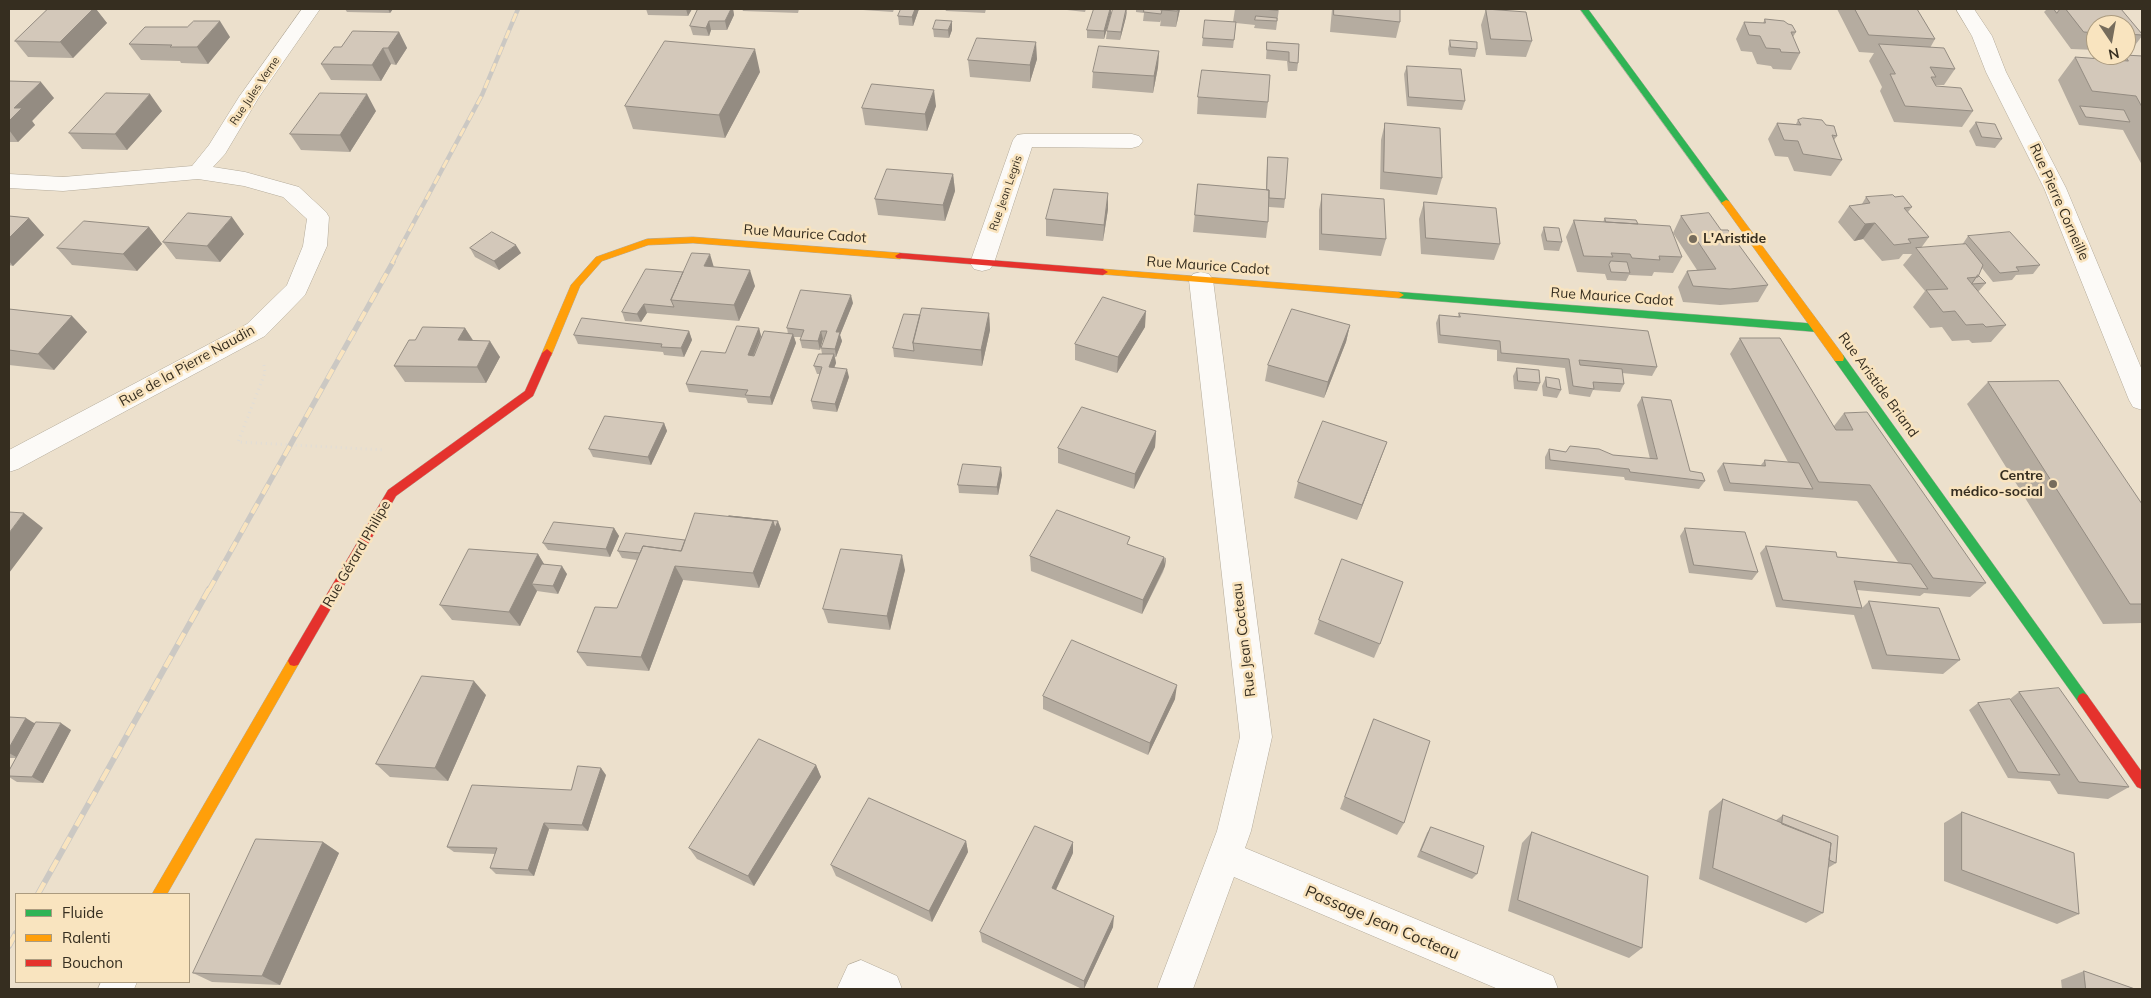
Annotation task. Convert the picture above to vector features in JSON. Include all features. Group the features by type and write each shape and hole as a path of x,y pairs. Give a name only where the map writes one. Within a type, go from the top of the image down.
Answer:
{"street":[{"name":"Rue Jules Verne","path":"198,172 217,149 249,97 312,9"},
{"name":"Rue Aristide Briand","path":"1584,9 1818,328 2142,783"},
{"name":"Rue Pierre Corneille","path":"1965,9 1982,36 1996,72 2055,188 2142,400"},
{"name":"Rue Jean Legris","path":"982,263 1024,140 1132,141"},
{"name":"Rue de la Pierre Naudin","path":"9,181 63,184 198,172 245,179 291,192 318,217 315,246 297,289 256,330 9,462"},
{"name":"Rue Maurice Cadot","path":"599,259 647,242 693,240 1818,328"},
{"name":"Rue Gérard Philipe","path":"160,893 392,493 529,393 576,285 599,259"},
{"name":"Rue Jean Cocteau","path":"1175,989 1234,831 1256,737 1201,280"},
{"name":"Passage Jean Cocteau","path":"1224,856 1540,989"},
{"path":"855,989 861,978 884,989"}],"path":[{"path":"256,330 265,374 238,442 288,446 448,452"}],"building":[{"path":"48,9 93,9 60,42 15,41"},
{"path":"698,9 731,9 725,21 709,21 706,28 690,26"},
{"path":"901,9 915,9 912,17 898,16"},
{"path":"1094,9 1110,9 1104,31 1087,30"},
{"path":"1113,9 1126,9 1121,32 1107,31"},
{"path":"1144,9 1162,10 1161,14 1144,12"},
{"path":"1162,9 1178,9 1177,11"},
{"path":"1334,9 1400,9 1400,22 1334,15"},
{"path":"1486,9 1526,12 1532,41 1491,39"},
{"path":"1855,9 1917,9 1935,39 1869,35"},
{"path":"2066,9 2121,9 2126,15 2086,15 2086,32"},
{"path":"1256,16 1277,18 1277,21 1255,20"},
{"path":"1765,19 1784,21 1792,25 1796,32 1791,32 1800,53 1781,52 1780,49 1766,48 1760,36 1749,35 1744,22 1765,23"},
{"path":"936,20 952,21 948,30 933,29"},
{"path":"1205,20 1236,22 1234,40 1203,38"},
{"path":"194,21 220,21 197,47 129,44 145,27 187,27"},
{"path":"2136,27 2142,34 2136,35"},
{"path":"353,31 399,32 388,48 383,48 372,65 321,64 334,47 341,47"},
{"path":"977,38 1036,42 1030,65 968,60"},
{"path":"1450,40 1477,42 1477,49 1451,47"},
{"path":"665,41 755,49 719,115 625,106"},
{"path":"1267,42 1299,44 1298,63 1289,62 1289,52 1267,50"},
{"path":"1879,44 1944,48 1955,69 1930,67 1936,77 1931,77 1936,86 1961,88 1973,111 1905,106 1890,74 1895,74"},
{"path":"1099,46 1159,51 1154,76 1093,72"},
{"path":"2136,56 2142,56 2142,107 2136,96 2092,91 2075,57 2086,58 2086,65 2136,65"},
{"path":"1407,66 1461,69 1465,101 1409,97"},
{"path":"1202,70 1270,75 1268,102 1198,97"},
{"path":"9,81 41,82 14,108 22,108 9,121"},
{"path":"872,84 934,90 925,114 862,108"},
{"path":"106,93 150,94 115,134 69,133"},
{"path":"320,93 367,94 340,135 290,134"},
{"path":"2080,106 2124,110 2130,122 2086,117"},
{"path":"1803,118 1822,120 1826,125 1834,126 1837,136 1832,135 1842,160 1803,154 1798,141 1784,140 1777,123 1801,125 1798,120"},
{"path":"1976,122 1995,124 2002,139 1982,137"},
{"path":"1385,123 1440,128 1442,178 1384,172"},
{"path":"1268,157 1288,158 1285,199 1269,198 1269,190 1267,190"},
{"path":"887,169 953,174 943,205 875,199"},
{"path":"1198,184 1269,190 1268,222 1195,215"},
{"path":"1054,189 1108,193 1104,225 1046,219"},
{"path":"1322,194 1384,199 1386,239 1322,234"},
{"path":"1893,195 1895,197 1903,196 1912,207 1904,208 1929,237 1908,239 1911,243 1894,245 1875,223 1865,224 1849,206 1870,203 1866,197"},
{"path":"1424,202 1496,208 1500,244 1426,238"},
{"path":"188,213 232,217 207,246 163,242"},
{"path":"1709,213 1721,230 1728,230 1768,285 1730,289 1693,286 1687,271 1716,269 1681,216"},
{"path":"9,216 29,218 9,238"},
{"path":"1605,218 1636,220 1638,224 1606,222"},
{"path":"1574,220 1670,226 1682,257 1659,256 1660,260 1632,258 1630,254 1611,253 1613,257 1584,256"},
{"path":"84,221 149,227 123,254 57,248"},
{"path":"1544,227 1559,228 1562,242 1547,241"},
{"path":"492,232 516,245 494,261 470,248"},
{"path":"2010,232 2040,265 2016,267 2019,271 2000,273 1968,236"},
{"path":"1966,244 1983,265 1978,277 1967,278 2006,325 1986,327 1983,324 1966,325 1955,311 1943,312 1926,290 1948,289 1916,248"},
{"path":"692,253 710,254 704,266 750,270 734,305 671,300"},
{"path":"1611,261 1627,262 1630,273 1611,272 1609,265"},
{"path":"646,269 683,272 671,300 674,307 644,304 637,314 622,312"},
{"path":"1978,275 1986,283 1972,284"},
{"path":"801,290 851,295 836,332 840,332 835,349 821,348 827,331 821,331 818,341 800,340 804,330 787,328"},
{"path":"1103,297 1146,311 1118,357 1075,344"},
{"path":"922,308 989,313 981,350 913,343"},
{"path":"9,309 72,316 38,354 9,350"},
{"path":"1292,309 1350,325 1328,382 1268,365"},
{"path":"1459,313 1648,331 1657,367 1579,360 1580,365 1622,369 1624,384 1593,382 1594,389 1573,386 1569,359 1501,353 1500,341 1440,335 1439,315 1460,317"},
{"path":"904,314 920,315 913,343 914,351 893,348"},
{"path":"582,318 689,331 681,348 661,347 662,344 574,335"},
{"path":"737,326 759,328 748,355 754,356 764,331 793,334 770,397 745,395 748,390 686,384 701,351 725,353"},
{"path":"423,327 465,328 458,340 490,341 477,367 394,366 409,340 415,340"},
{"path":"1740,338 1780,338 1836,430 1853,430 1844,413 1867,412 1986,583 1933,578 1870,485 1819,482"},
{"path":"819,354 834,354 829,367 847,369 835,404 811,401 822,367 814,366"},
{"path":"1517,368 1539,370 1540,383 1518,381"},
{"path":"1546,377 1559,379 1561,390 1547,387"},
{"path":"2059,381 2142,504 2142,604 2130,604 1988,382"},
{"path":"1642,397 1671,400 1690,471 1702,473 1705,481 1630,472 1629,469 1550,460 1549,449 1566,452 1570,446 1599,449 1613,455 1657,459"},
{"path":"1082,407 1156,431 1135,474 1058,448"},
{"path":"605,416 664,423 648,457 589,449"},
{"path":"1323,421 1387,442 1362,505 1298,482"},
{"path":"1765,460 1799,463 1813,489 1730,483 1723,463 1765,466"},
{"path":"963,464 1001,467 997,487 958,485"},
{"path":"1057,510 1130,537 1127,544 1164,557 1143,600 1030,556"},
{"path":"9,512 24,513 9,533"},
{"path":"695,513 773,521 753,573 675,566 641,657 577,652 595,607 617,608 643,546 681,551"},
{"path":"729,516 778,521 775,528 773,521"},
{"path":"554,522 614,528 606,549 543,543"},
{"path":"1685,528 1745,532 1758,572 1694,565"},
{"path":"626,533 685,540 681,551 643,546 640,553 618,551"},
{"path":"1766,546 1836,552 1837,557 1911,564 1928,589 1854,581 1862,608 1783,600"},
{"path":"469,549 538,554 509,612 440,605"},
{"path":"841,549 902,555 887,616 823,609"},
{"path":"1342,559 1403,582 1380,644 1319,620"},
{"path":"542,564 562,566 553,586 532,584"},
{"path":"1869,601 1939,608 1960,660 1887,655"},
{"path":"1072,640 1177,685 1150,743 1043,696"},
{"path":"422,676 474,681 435,768 376,764"},
{"path":"2059,688 2129,787 2079,782 2019,692"},
{"path":"2010,699 2060,775 2018,772 1978,703"},
{"path":"9,717 26,718 9,748"},
{"path":"1374,719 1430,741 1404,823 1345,797"},
{"path":"36,722 61,723 32,777 9,776 9,771"},
{"path":"759,739 816,765 748,876 689,848"},
{"path":"578,766 601,768 582,825 544,823 528,870 490,868 497,848 447,847 472,785 571,790"},
{"path":"869,798 966,841 929,911 831,865"},
{"path":"1723,799 1831,843 1823,913 1713,868"},
{"path":"1962,812 2074,853 2079,914 1962,870"},
{"path":"1783,815 1838,836 1836,863 1829,860 1831,843 1782,824"},
{"path":"1035,826 1073,842 1052,888 1114,916 1084,981 980,932"},
{"path":"1431,827 1484,846 1477,874 1421,851"},
{"path":"1532,832 1648,876 1642,948 1518,900"},
{"path":"256,839 323,842 262,976 193,973"},
{"path":"2084,971 2135,989 2086,989"}],"railway":[{"path":"392,263 482,95 518,9"},
{"path":"209,590 393,262"},
{"path":"39,893 209,589"},
{"path":"9,946 15,935"}],"traffic: fast":[{"path":"1584,9 1726,203"},
{"path":"1399,295 1818,328"},
{"path":"1839,358 2083,699"}],"traffic: slow":[{"path":"1726,203 1839,358"},
{"path":"547,353 576,285 599,259 647,242 693,240 900,256"},
{"path":"1103,272 1399,295"},
{"path":"160,893 294,661"}],"traffic: jam":[{"path":"900,256 1103,272"},
{"path":"294,661 392,493 529,393 547,353"},
{"path":"2083,699 2142,783"}],"place":[{"name":"L'Aristide","path":"1693,239"},
{"name":"Centre médico-social","path":"2053,484"}]}
